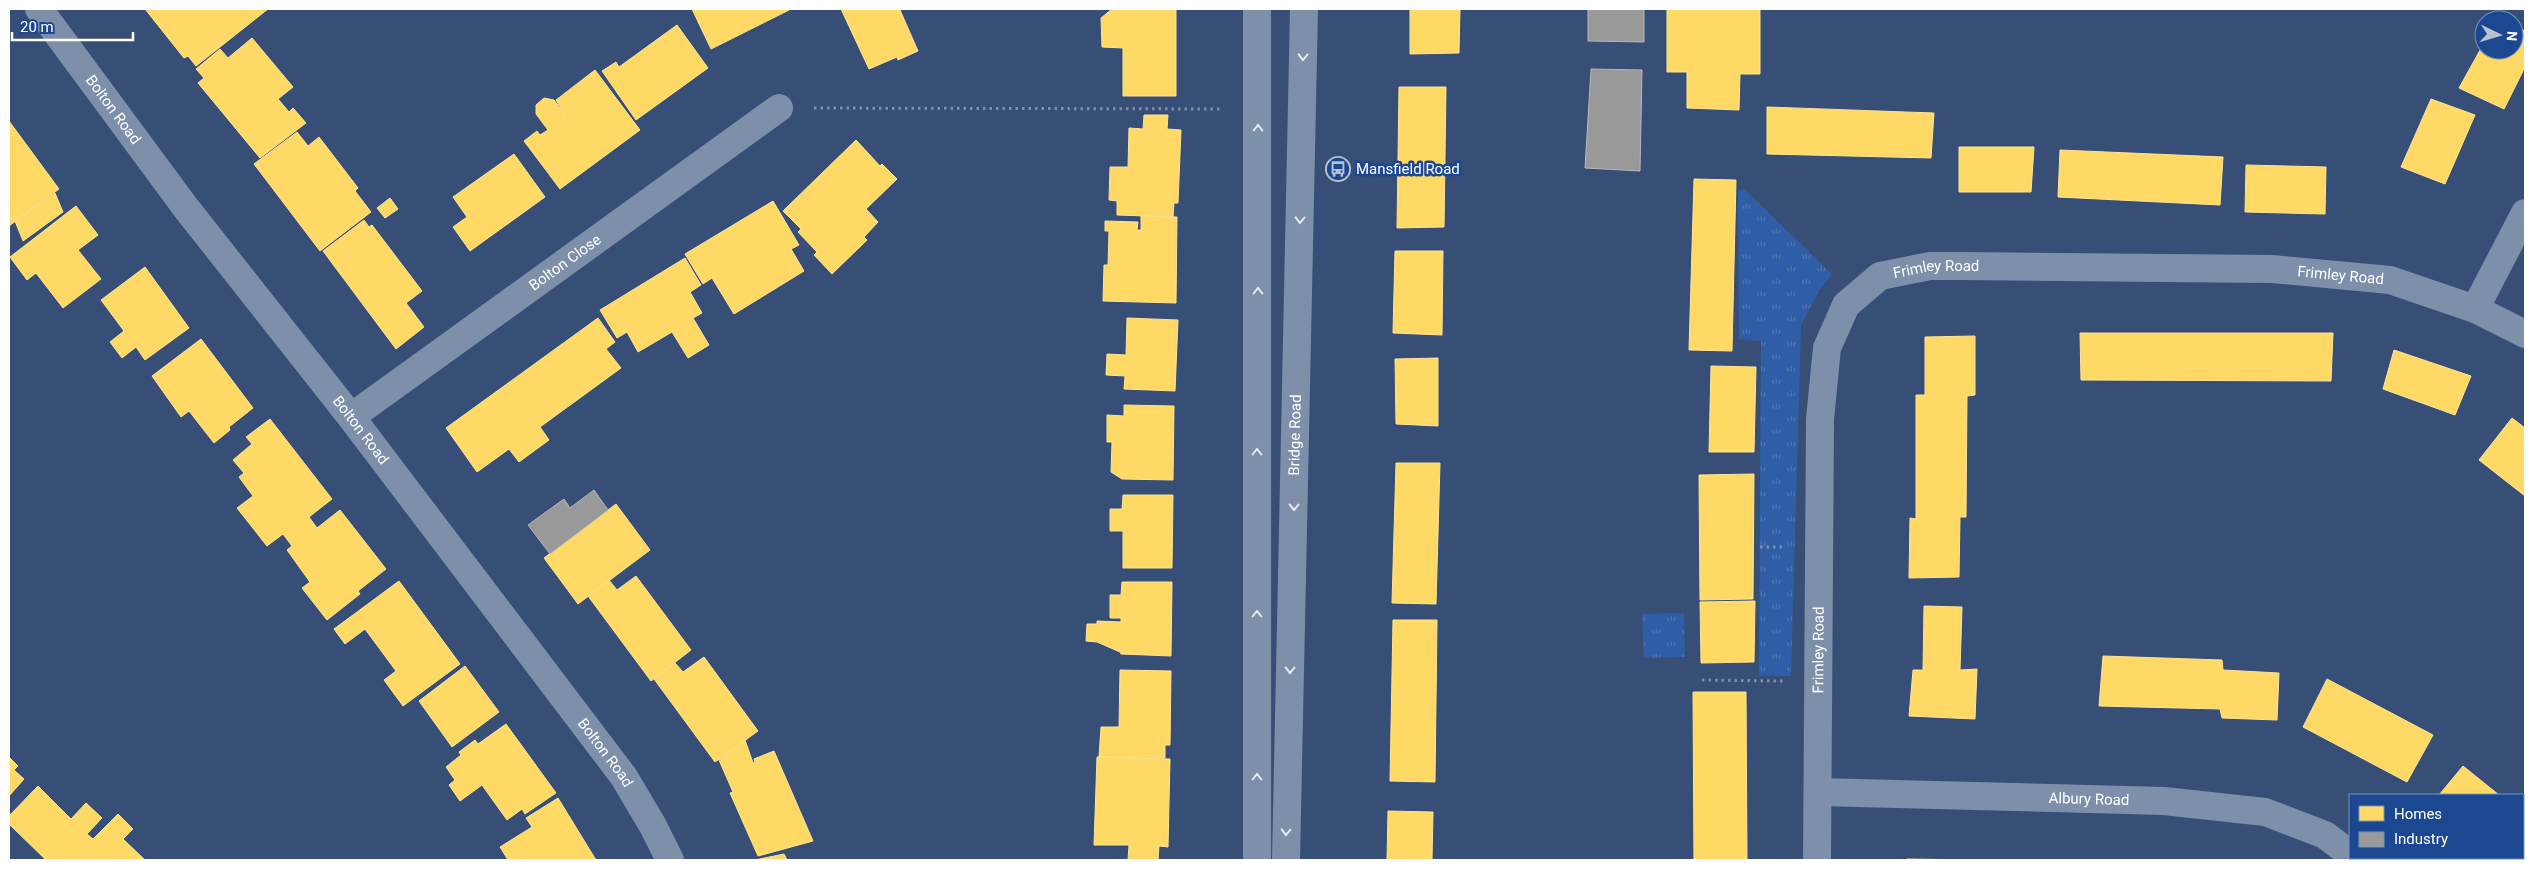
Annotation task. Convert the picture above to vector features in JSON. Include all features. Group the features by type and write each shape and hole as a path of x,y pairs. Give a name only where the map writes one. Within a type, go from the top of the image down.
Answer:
{"street":[{"name":"Bolton Road","path":"39,9 186,208 351,417 624,776 670,860"},
{"path":"1257,9 1257,860"},
{"name":"Bridge Road","path":"1286,860 1304,9"},
{"name":"Bolton Close","path":"351,417 780,108"},
{"path":"2475,309 2525,213"},
{"name":"Frimley Road","path":"1817,860 1820,419 1827,348 1846,305 1880,276 1930,266 2272,270 2390,280 2475,309 2525,334"},
{"name":"Albury Road","path":"1818,792 2164,801 2265,812 2325,835 2349,853"}],"path":[{"path":"780,108 1258,109"},
{"path":"1702,680 1819,681"}],"green space":[{"path":"1744,189 1832,274 1819,291 1801,325 1791,676 1759,676 1761,341 1739,339 1738,190"},
{"path":"1684,613 1685,657 1644,658 1642,614"}],"building: Homes":[{"path":"145,9 268,9 196,66 188,56 184,58"},
{"path":"692,9 791,9 711,49"},
{"path":"841,9 903,9 900,10 918,51 898,60 897,57 869,69"},
{"path":"1112,9 1176,10 1176,96 1123,96 1123,48 1102,47 1101,18"},
{"path":"1410,9 1460,9 1459,53 1410,54"},
{"path":"1667,9 1760,9 1760,74 1740,74 1739,110 1687,108 1687,72 1667,72"},
{"path":"677,25 708,68 636,120 602,71 616,62 619,67"},
{"path":"2525,31 2525,67 2504,109 2459,88 2475,60 2524,60"},
{"path":"252,38 293,87 278,99 289,112 293,108 306,123 260,158 198,83 204,78 196,69 220,49 228,58"},
{"path":"595,70 640,130 560,189 524,141 537,131 540,135 548,130 536,114 536,105 544,98 554,100 566,116 556,100"},
{"path":"1399,87 1446,87 1444,227 1397,228"},
{"path":"2431,99 2475,115 2445,184 2401,167"},
{"path":"1767,107 1934,113 1931,158 1767,154"},
{"path":"1144,115 1168,115 1167,129 1181,130 1178,203 1174,203 1173,217 1117,215 1117,201 1109,200 1110,167 1128,167 1129,128 1143,129"},
{"path":"9,121 59,189 9,226"},
{"path":"297,132 308,146 319,137 358,188 355,191 371,212 320,251 254,164"},
{"path":"856,140 880,166 882,164 897,179 866,209 878,222 864,237 867,240 832,274 814,255 817,252 798,232 801,229 783,211"},
{"path":"1959,147 2034,147 2031,192 1959,192"},
{"path":"2060,150 2223,157 2220,205 2058,197"},
{"path":"514,154 545,197 470,251 453,227 467,217 453,197"},
{"path":"2246,165 2326,167 2325,214 2245,212"},
{"path":"1694,179 1736,180 1732,351 1689,350"},
{"path":"55,193 63,212 23,241 15,221"},
{"path":"390,198 398,209 385,218 377,208"},
{"path":"773,201 799,245 791,249 804,271 734,314 712,278 703,284 685,254"},
{"path":"76,206 98,235 78,250 101,279 63,308 36,273 27,280 10,257"},
{"path":"1141,216 1177,217 1176,303 1103,301 1104,265 1108,265 1109,231 1105,231 1105,221 1138,222 1137,230 1141,230"},
{"path":"364,220 369,227 372,225 422,291 406,303 424,327 396,349 323,251"},
{"path":"1395,251 1443,251 1442,335 1393,333"},
{"path":"685,258 701,285 690,292 702,313 693,318 709,345 688,358 672,332 638,352 627,332 617,338 600,310"},
{"path":"145,267 189,328 145,360 136,347 122,358 110,342 124,331 101,300"},
{"path":"598,318 615,342 606,349 621,368 540,427 549,440 519,462 509,449 477,472 446,428"},
{"path":"1127,318 1178,320 1175,391 1124,389 1125,376 1106,375 1107,354 1126,355"},
{"path":"2080,333 2333,333 2331,381 2081,380"},
{"path":"1975,336 1975,395 1967,396 1966,517 1960,517 1959,577 1909,578 1910,518 1916,519 1916,395 1925,395 1925,337"},
{"path":"201,339 253,408 229,427 230,430 214,443 189,411 181,417 152,376"},
{"path":"2394,350 2471,376 2455,415 2383,389"},
{"path":"1438,358 1438,426 1396,424 1395,359"},
{"path":"1711,366 1756,367 1754,452 1709,452"},
{"path":"1124,405 1174,406 1173,480 1122,479 1111,472 1112,442 1107,442 1107,415 1124,416"},
{"path":"2512,418 2525,428 2525,496 2479,460"},
{"path":"270,419 332,499 309,517 317,528 340,510 386,569 358,591 360,594 327,620 302,588 310,582 287,550 292,546 283,534 267,546 237,508 253,496 239,477 244,473 233,460 252,444 246,437"},
{"path":"1396,463 1440,463 1436,604 1392,603"},
{"path":"1754,474 1753,599 1700,600 1699,475"},
{"path":"1123,495 1173,495 1172,568 1123,568 1123,531 1110,531 1110,509 1122,509"},
{"path":"616,504 650,550 578,604 544,558"},
{"path":"636,576 691,650 651,681 588,596 609,580 617,590"},
{"path":"399,581 460,664 403,706 384,680 396,671 365,629 345,644 334,629"},
{"path":"1122,582 1172,582 1171,656 1121,654 1097,642 1086,641 1087,624 1097,624 1097,621 1121,622 1121,618 1110,618 1110,595 1121,595"},
{"path":"1755,601 1754,662 1701,663 1700,602"},
{"path":"1924,606 1962,607 1960,670 1977,669 1975,719 1909,716 1913,670 1923,670"},
{"path":"1393,620 1437,620 1435,782 1390,781"},
{"path":"2103,656 2222,660 2223,670 2279,673 2277,720 2222,718 2220,709 2099,706"},
{"path":"704,657 758,731 715,762 654,679 675,663 683,672"},
{"path":"465,666 499,712 452,747 419,701"},
{"path":"1120,670 1171,671 1170,745 1165,745 1165,758 1099,757 1101,727 1119,727"},
{"path":"2327,679 2433,735 2407,782 2303,727"},
{"path":"1693,692 1746,692 1747,860 1694,860"},
{"path":"506,724 556,793 525,814 522,809 507,820 482,785 460,801 449,785 455,780 446,767 461,755 459,752 475,740 478,744"},
{"path":"745,740 753,763 755,762 754,759 774,751 813,841 758,856 730,793 733,792 719,760"},
{"path":"9,757 18,766 14,770 24,779 9,796"},
{"path":"1097,757 1170,759 1168,847 1159,846 1158,860 1128,860 1129,845 1094,845"},
{"path":"2463,766 2498,794 2440,794"},
{"path":"38,786 71,819 86,803 102,818 87,834 93,839 118,814 133,829 123,839 145,860 46,860 9,824 9,816"},
{"path":"558,798 596,860 508,860 500,847 532,827 526,818"},
{"path":"1388,811 1433,812 1432,860 1387,860"},
{"path":"784,854 787,860 755,860"},
{"path":"1907,859 1972,860 1907,860"}],"building: Industry":[{"path":"1588,9 1644,9 1644,42 1588,41"},
{"path":"1591,69 1642,70 1640,171 1585,168"},
{"path":"594,490 608,510 550,554 528,525 564,499 570,508"}],"place":[{"name":"Mansfield Road","path":"1338,169"}]}
